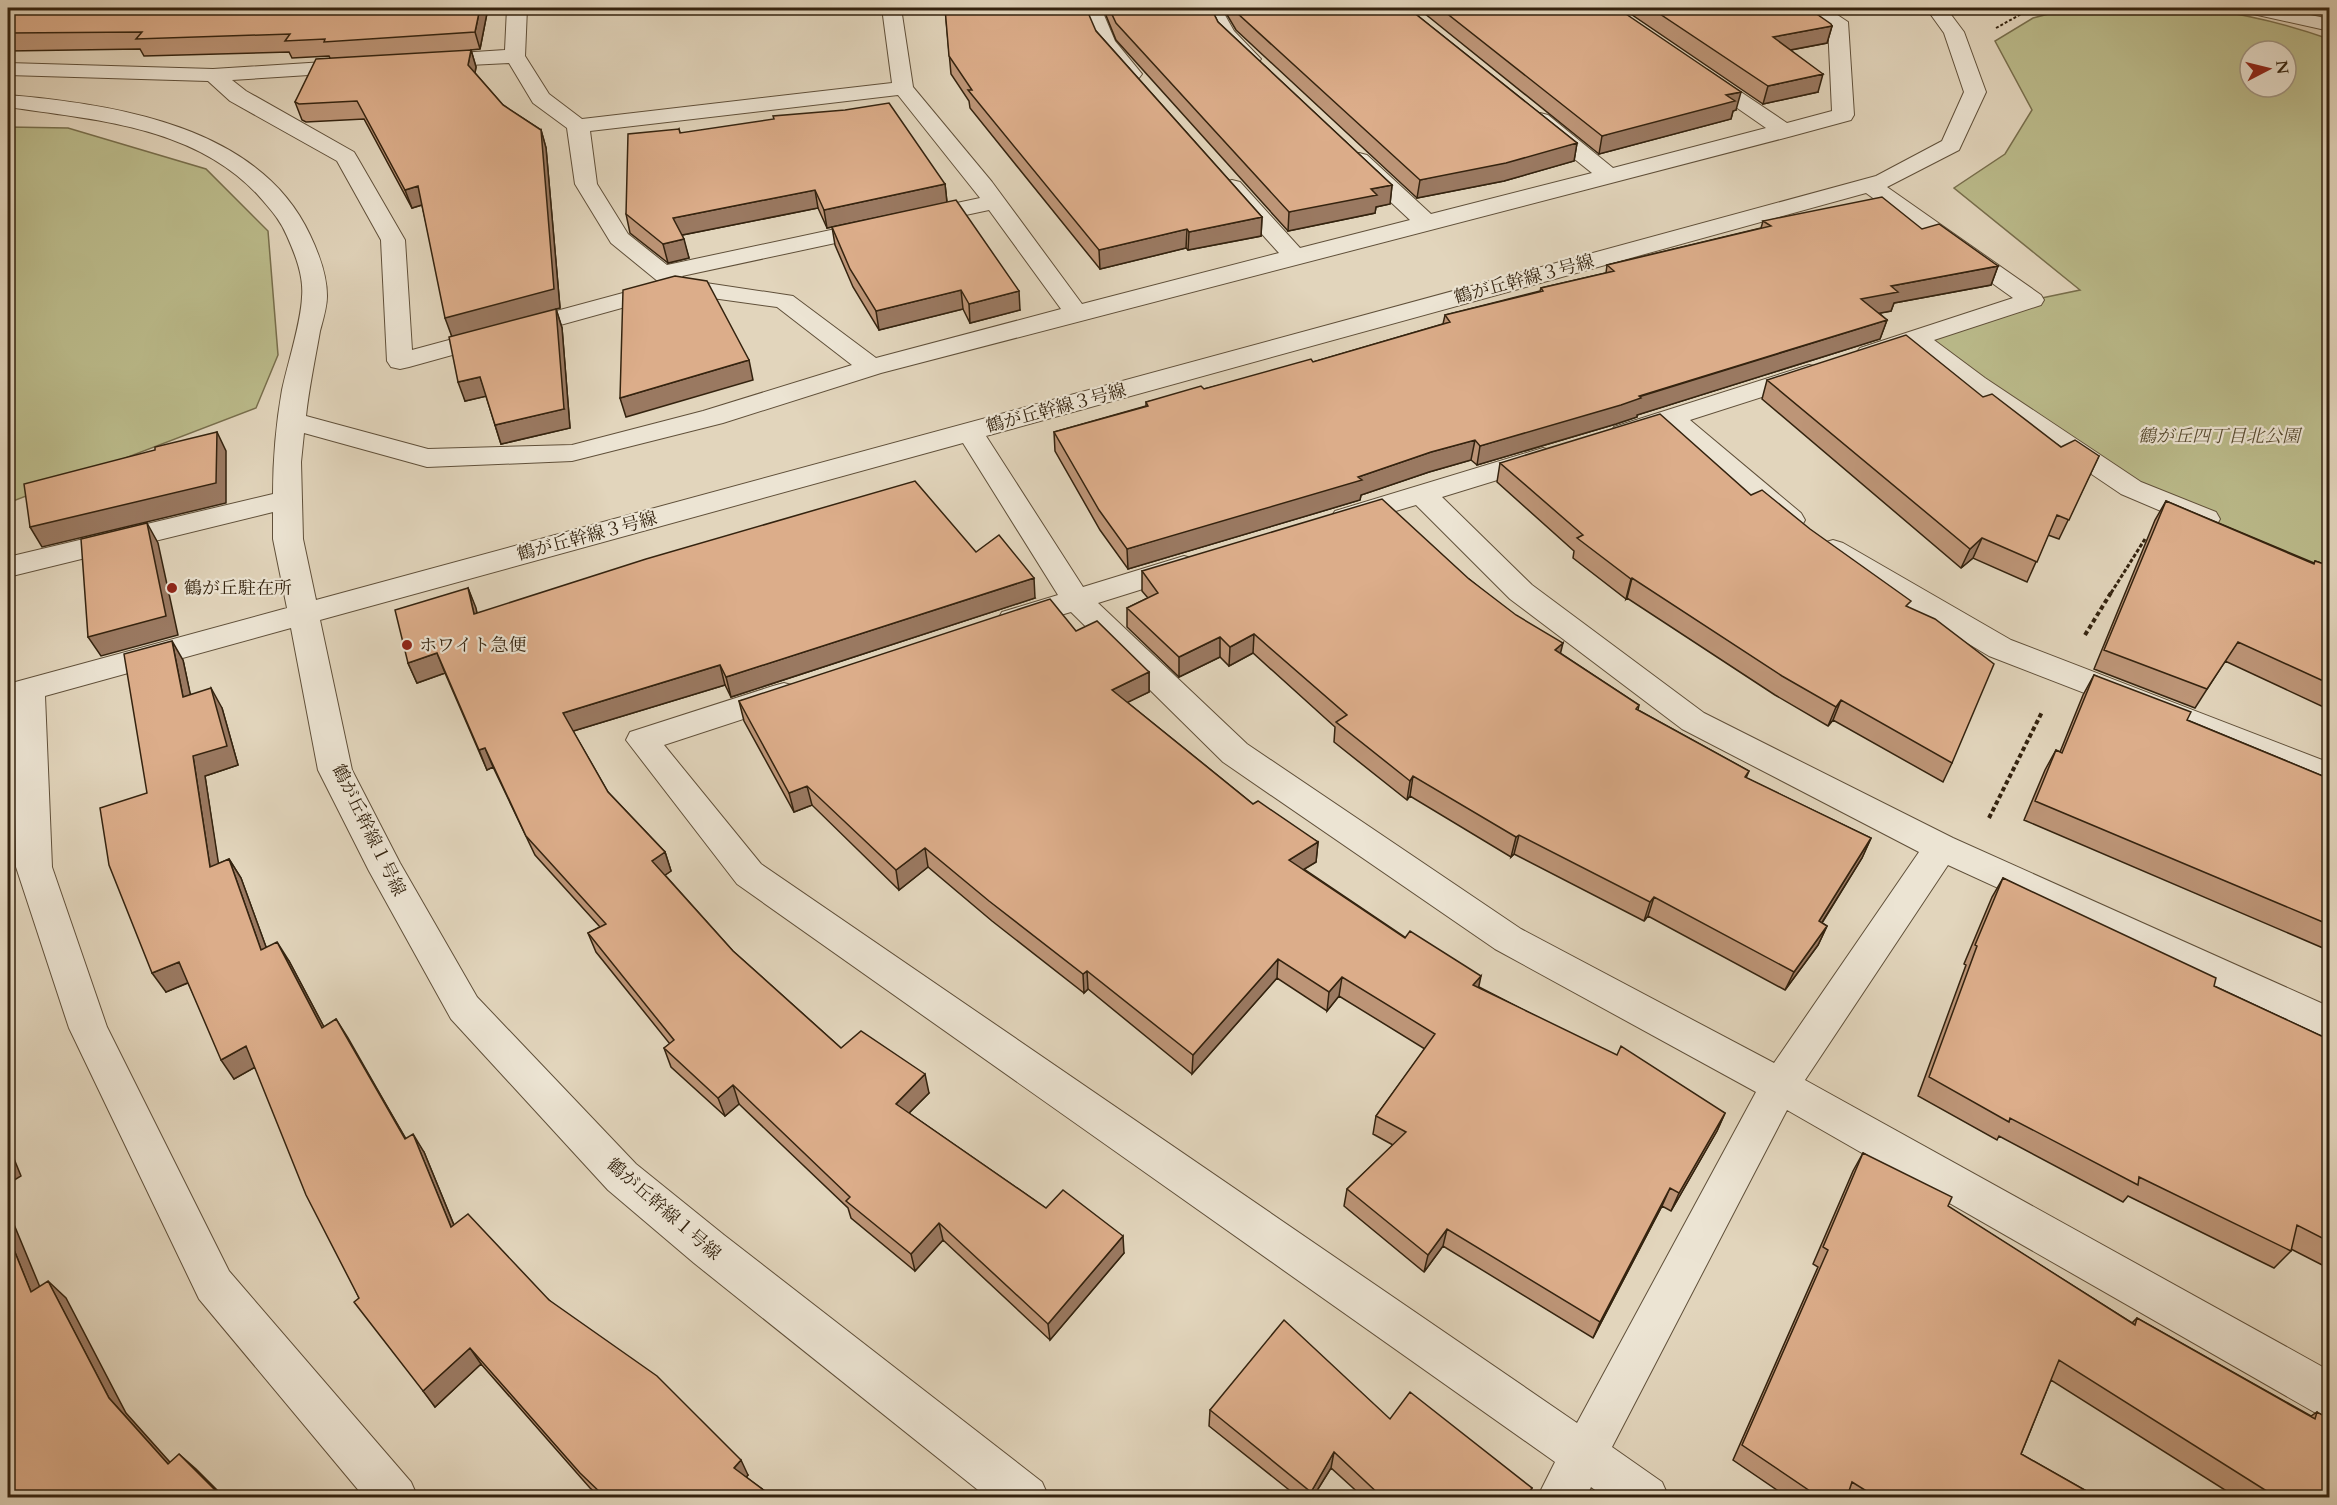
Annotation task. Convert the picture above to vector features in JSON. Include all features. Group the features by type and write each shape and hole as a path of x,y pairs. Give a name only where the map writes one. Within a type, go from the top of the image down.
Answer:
{"street":[{"path":"517,8 515,56 541,98 578,126 903,88"},
{"path":"892,8 903,88 995,202 1076,313"},
{"path":"1092,8 1105,43 1143,87"},
{"path":"1212,8 1226,34 1269,75"},
{"path":"292,421 427,459 572,453 713,417 872,367 1294,256 1428,224 1607,174 1843,115 1839,22 1814,8"},
{"name":"鶴が丘幹線３号線","path":"18,692 1884,181 1951,145 1975,92 1954,32 1936,8"},
{"path":"2251,8 2330,26"},
{"path":"410,63 515,56"},
{"path":"1685,62 1784,131"},
{"path":"8,69 213,75 376,65"},
{"path":"213,75 238,96 346,157 393,240 400,361 671,279 995,202"},
{"name":"鶴が丘幹線１号線","path":"8,101 106,114 150,123 189,138 253,176 290,216 309,258 315,296 295,393 287,462 288,539 335,770 387,871 464,1008 622,1177 709,1249 1026,1497"},
{"path":"1525,108 1607,174"},
{"path":"578,126 586,184 619,238 671,279 784,301 872,367"},
{"path":"1345,148 1428,224"},
{"path":"1215,167 1294,256"},
{"path":"1321,524 1671,418 2032,300 1869,185"},
{"path":"1915,338 1976,384 2131,488 2232,530"},
{"path":"1671,418 1815,540 2000,648 2330,776"},
{"path":"969,431 1075,598 1235,753 1508,939 1780,1086 2330,1396"},
{"path":"1422,494 1521,592 1693,721 1941,847 2330,1024"},
{"path":"8,567 288,499"},
{"path":"984,628 1209,558"},
{"path":"813,684 642,740 749,874 1646,1497"},
{"path":"18,692 34,867 88,1028 214,1285 395,1497"},
{"path":"1560,1497 1780,1086 1941,847"}],"path":[{"path":"1995,29 2032,8"}],"green space":[{"name":"鶴が丘四丁目北公園","path":"2141,7 2224,12 2286,25 2329,39 2329,571 2131,488 1915,338 2032,300 2080,290 1954,188 2005,154 2032,110 1995,41 2033,18 2072,8"},
{"path":"8,127 68,128 206,169 268,231 278,355 256,408 8,503"}],"building":[{"path":"8,8 480,8 475,32 324,42 325,39 285,41 290,34 136,39 142,32 8,33"},
{"path":"945,8 1086,8 1096,31 1262,217 1189,232 1187,229 1099,250 968,90 972,90 949,56"},
{"path":"1109,8 1211,8 1218,22 1392,185 1371,189 1377,195 1289,212 1116,23"},
{"path":"1233,8 1408,8 1577,143 1506,163 1420,180"},
{"path":"1440,8 1617,8 1741,92 1726,95 1735,101 1602,136"},
{"path":"1651,8 1808,8 1832,26 1773,37 1823,74 1768,86"},
{"path":"471,50 468,65 503,105 541,130 554,289 445,318 418,186 405,190 357,101 299,104 295,102 316,59"},
{"path":"889,103 945,184 824,210 815,190 673,218 684,239 663,244 626,214 628,134 679,129 680,133 774,119 773,116 845,110"},
{"path":"1882,197 1922,229 1939,224 1998,266 1891,286 1898,292 1861,299 1887,320 1639,396 1641,398 1621,405 1480,446 1475,440 1431,452 1358,477 1362,480 1127,549 1099,510 1054,432 1148,406 1146,402 1201,386 1204,389 1311,359 1313,362 1450,322 1445,315 1543,291 1541,288 1614,271 1607,265 1771,226 1763,221"},
{"path":"956,200 1019,291 969,304 961,290 876,311 850,269 832,227"},
{"path":"675,276 707,281 749,360 620,398 623,290"},
{"path":"556,309 564,409 495,425 480,377 458,382 449,337"},
{"path":"1906,335 1983,397 1992,394 2061,447 2075,440 2099,456 2069,520 2057,515 2037,562 1982,538 1970,549 1767,380"},
{"path":"1660,414 1751,495 1762,490 1810,529 1911,601 1906,606 1935,619 1994,664 1952,763 1841,700 1836,707 1782,676 1631,579 1577,538 1583,535 1500,463"},
{"path":"217,432 216,483 30,527 24,484"},
{"path":"915,481 976,552 999,535 1034,578 726,677 720,665 563,713 608,792 665,852 652,861 733,951 841,1048 861,1031 925,1074 896,1104 1046,1208 1063,1190 1123,1236 1048,1324 939,1223 911,1254 846,1201 850,1197 733,1085 718,1098 664,1048 674,1040 588,933 606,924 526,836 485,748 479,750 437,653 408,663 395,610 468,588 474,614 646,559"},
{"path":"1382,499 1469,579 1516,615 1563,643 1555,650 1639,705 1636,709 1749,771 1745,777 1871,838 1819,921 1827,926 1794,972 1654,897 1650,902 1519,835 1516,837 1413,776 1410,781 1336,722 1347,715 1254,634 1230,647 1220,637 1179,657 1127,608 1158,593 1142,571"},
{"path":"2166,501 2314,564 2315,561 2330,566 2330,684 2238,642 2207,689 2104,650"},
{"path":"147,523 166,616 88,637 81,539"},
{"path":"1050,599 1076,631 1097,621 1149,672 1112,690 1253,804 1258,801 1318,842 1289,860 1405,938 1410,931 1481,976 1473,985 1617,1055 1621,1046 1725,1113 1679,1193 1670,1188 1600,1322 1447,1229 1428,1255 1347,1189 1406,1132 1376,1116 1435,1034 1342,977 1329,992 1278,959 1193,1055 1087,971 1083,974 925,848 896,870 807,786 789,793 739,701"},
{"path":"172,641 183,697 211,688 227,746 193,756 210,867 229,859 261,950 277,942 322,1028 336,1019 405,1139 413,1134 451,1227 468,1214 549,1300 657,1376 741,1460 734,1468 773,1497 605,1497 580,1473 470,1348 423,1391 354,1302 359,1298 306,1195 246,1046 221,1060 179,962 152,973 109,865 100,808 147,793 124,654"},
{"path":"2094,675 2191,712 2187,720 2330,779 2330,925 2035,801 2056,750 2062,753"},
{"path":"2003,878 2216,978 2214,986 2330,1040 2330,1242 2297,1225 2291,1251 2139,1177 2138,1185 2010,1118 2009,1122 1929,1077 1977,946 1975,945"},
{"path":"1863,1153 1952,1197 1948,1206 2135,1325 2137,1318 2315,1419 2317,1412 2330,1419 2330,1497 2273,1497 2059,1360 2021,1454 2097,1497 1876,1497 1852,1482 1847,1497 1819,1497 1742,1445 1828,1250 1823,1247"},
{"path":"8,1235 31,1292 48,1281 109,1398 168,1464 179,1454 222,1497 8,1497"},
{"path":"1284,1320 1390,1419 1410,1392 1532,1488 1525,1497 1382,1497 1334,1452 1311,1492 1210,1410"}],"place":[{"name":"鶴が丘駐在所","path":"172,588"},
{"name":"ホワイト急便","path":"407,645"}]}
